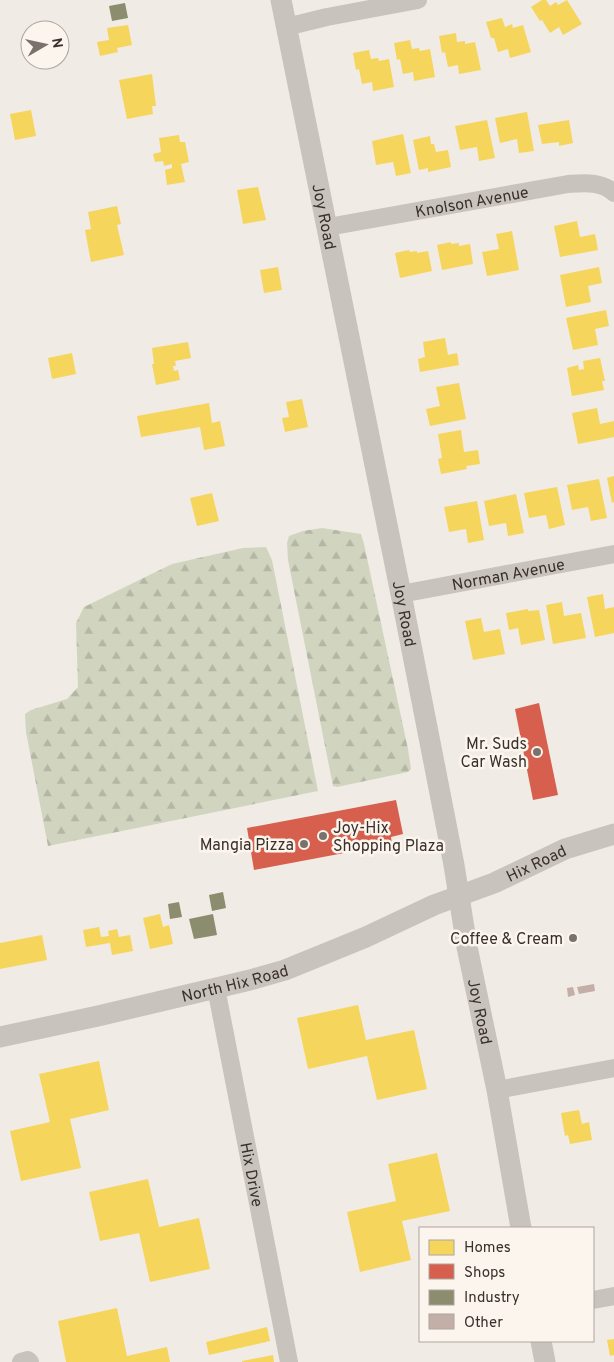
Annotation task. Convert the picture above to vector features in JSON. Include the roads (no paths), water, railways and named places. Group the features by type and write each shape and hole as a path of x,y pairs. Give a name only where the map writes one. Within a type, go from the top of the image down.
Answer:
{"street":[{"name":"Joy Road","path":"281,0 401,594 521,1227"},
{"path":"286,26 418,0"},
{"name":"Knolson Avenue","path":"328,227 568,184 600,185 614,193"},
{"name":"Norman Avenue","path":"401,594 614,554"},
{"name":"Hix Road","path":"459,896 494,883 565,849 614,834"},
{"name":"North Hix Road","path":"0,1036 98,1016 285,970 366,937 434,905 459,896"},
{"name":"Hix Drive","path":"216,988 289,1362"},
{"path":"496,1090 614,1068"},
{"path":"594,1300 614,1296"},
{"path":"21,1362 28,1360 30,1362"}],"place":[{"name":"Mr. Suds Car Wash","path":"537,752"},
{"name":"Joy-Hix Shopping Plaza","path":"323,836"},
{"name":"Mangia Pizza","path":"304,844"},
{"name":"Coffee & Cream","path":"573,938"}]}
